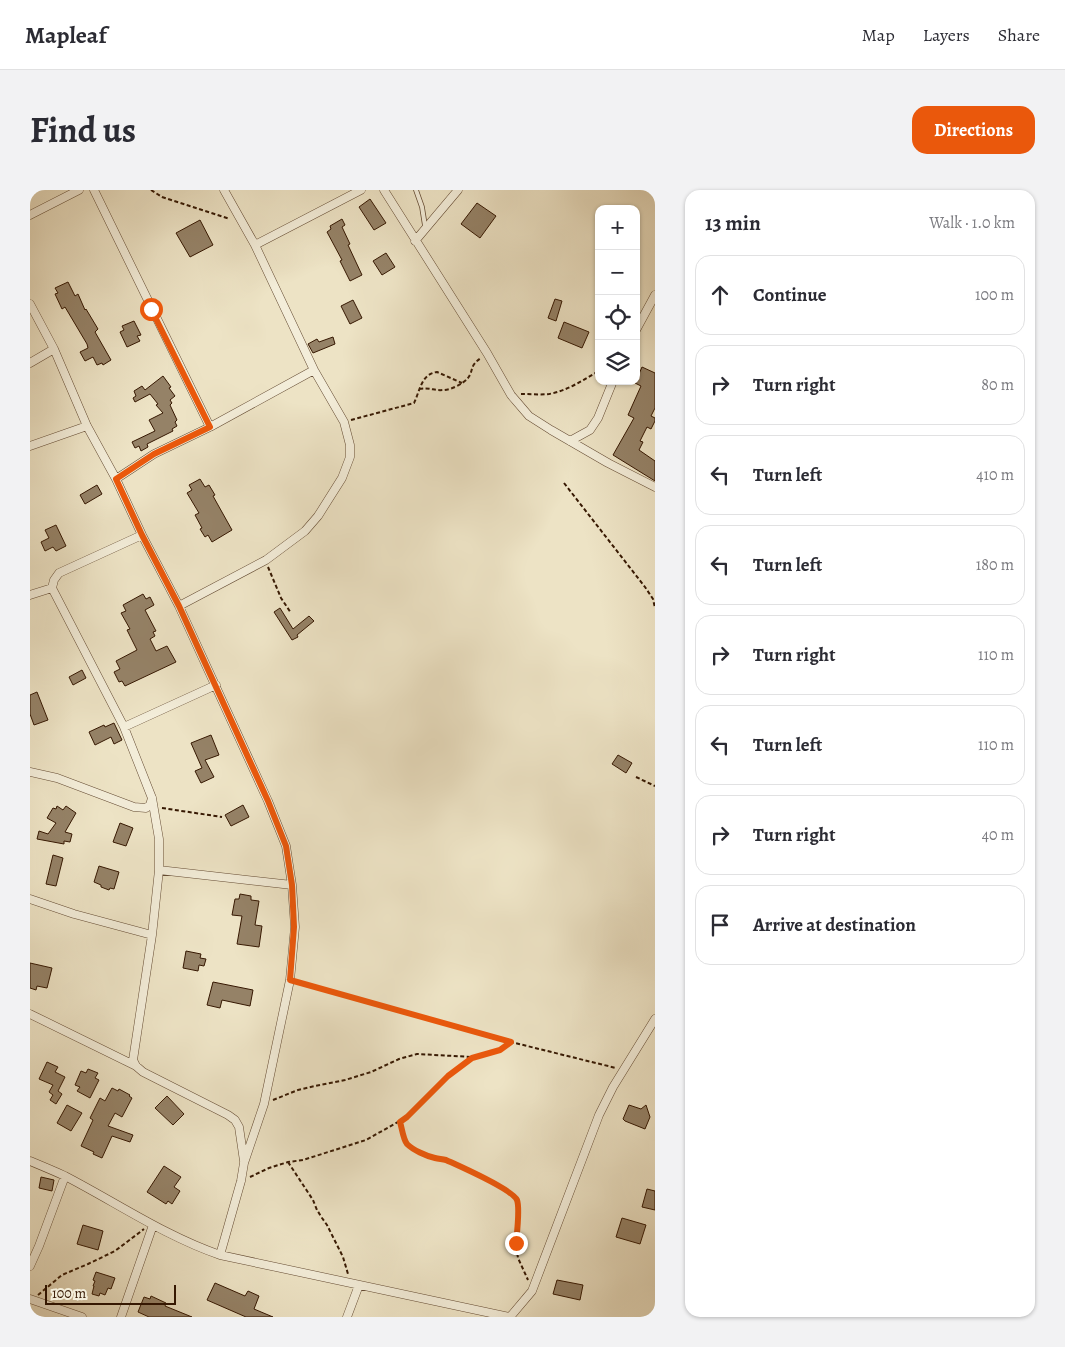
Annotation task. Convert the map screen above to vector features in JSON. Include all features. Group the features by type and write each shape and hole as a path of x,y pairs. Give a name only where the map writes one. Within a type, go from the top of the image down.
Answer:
{"street":[{"path":"30,215 80,190"},
{"path":"94,190 210,427"},
{"path":"179,606 266,560 305,531 318,516 342,478 350,457 350,445 344,422 314,370 255,245 224,190"},
{"path":"255,245 361,190"},
{"path":"384,190 487,353 511,395 529,416 570,441 655,487"},
{"path":"415,241 458,190"},
{"path":"640,323 655,295"},
{"path":"30,304 54,349 87,426 116,479 142,535 179,606 268,801 286,846 292,885 294,927 290,980 264,1104 244,1162 241,1182 220,1255"},
{"path":"30,364 54,349"},
{"path":"116,479 154,454 210,427 314,370"},
{"path":"570,441 590,430 598,418 611,385"},
{"path":"30,446 87,426"},
{"path":"136,1066 134,1060 152,935 159,870 159,838 154,807 124,727 52,588 54,580 59,573 142,535"},
{"path":"30,595 52,588"},
{"path":"124,727 216,685"},
{"path":"30,772 57,778 134,807 146,808 150,805 152,798"},
{"path":"159,870 292,885"},
{"path":"30,899 74,914 152,935"},
{"path":"30,1014 136,1066 143,1072 228,1115 235,1120 239,1127 244,1162"},
{"path":"30,1161 65,1176 196,1247 220,1255 509,1317 532,1291 599,1115 623,1070 655,1019"},
{"path":"30,1266 65,1176"},
{"path":"121,1317 153,1225"},
{"path":"347,1317 359,1285"},
{"path":"31,1300 82,1317"}],"lane":[{"path":"416,190 426,229"}],"path":[{"path":"151,190 162,197 242,222"},
{"path":"419,389 427,387 445,390 462,383 468,378 474,362 487,353"},
{"path":"344,422 412,404 423,380 434,372 462,383"},
{"path":"511,395 549,394 564,389 595,373"},
{"path":"564,483 645,587 653,599 655,608"},
{"path":"266,560 281,598 291,613"},
{"path":"636,777 655,786"},
{"path":"154,807 222,817"},
{"path":"290,980 511,1042 623,1070"},
{"path":"264,1104 298,1090 345,1080 370,1072 398,1059 417,1054 472,1058 500,1050 511,1042"},
{"path":"241,1182 269,1168 303,1160 366,1140 400,1122 448,1076 472,1058"},
{"path":"400,1122 407,1144 419,1152 445,1160 480,1176 511,1193 517,1200 517,1252 532,1291"},
{"path":"288,1162 313,1200 344,1257 350,1284"},
{"path":"31,1300 62,1274 115,1251 142,1230 153,1225"}],"building":[{"path":"370,199 386,223 374,230 359,207"},
{"path":"477,203 496,216 480,238 461,224"},
{"path":"342,219 345,225 342,227 350,244 348,245 362,275 350,281 340,261 342,260 327,232 331,229 330,226"},
{"path":"200,220 213,245 190,257 176,233"},
{"path":"386,253 395,267 382,275 373,261"},
{"path":"68,282 75,296 78,294 85,310 98,329 95,332 111,360 103,365 102,363 97,365 93,357 85,361 80,352 88,348 87,344 65,307 62,309 55,294 58,293 55,288"},
{"path":"555,299 562,301 556,321 548,318"},
{"path":"353,300 362,318 350,324 341,306"},
{"path":"134,321 141,335 137,336 140,341 127,347 120,332 124,330 122,326"},
{"path":"564,322 589,332 582,348 558,338"},
{"path":"333,337 335,344 313,353 308,344 317,339 319,342"},
{"path":"642,367 655,373 655,408 651,416 655,418 655,421 651,429 647,427 640,441 643,442 639,450 655,461 655,481 613,455 634,418 628,415 641,386 639,385"},
{"path":"163,376 175,396 170,400 172,403 170,405 177,420 175,422 177,426 172,429 173,431 147,444 148,447 141,451 139,446 135,448 132,442 155,431 149,420 163,413 150,394 135,402 133,398 136,396 134,391 142,386 145,390"},
{"path":"200,479 205,487 209,485 232,530 212,542 208,535 205,537 200,529 202,528 195,515 199,513 187,493 192,490 189,485"},
{"path":"97,485 102,494 85,504 80,495"},
{"path":"56,525 66,546 56,551 53,547 45,551 41,542 49,538 45,530"},
{"path":"143,594 146,599 150,597 154,605 145,610 156,631 153,632 155,636 150,639 156,651 167,646 176,662 125,686 122,681 119,682 114,672 120,669 116,661 137,650 127,630 130,629 121,613 126,611 123,605"},
{"path":"280,608 293,629 309,616 314,621 297,635 298,637 292,640 274,612"},
{"path":"82,670 86,678 73,685 69,677"},
{"path":"37,692 48,720 34,725 30,714 30,695"},
{"path":"114,723 122,740 114,744 111,737 95,745 89,732 104,725 105,727"},
{"path":"211,735 219,755 205,760 214,777 201,783 195,771 202,768 191,743"},
{"path":"618,755 632,763 626,773 612,764"},
{"path":"243,805 249,817 231,826 225,815"},
{"path":"57,806 63,810 66,806 76,813 65,832 72,834 70,842 64,841 64,844 37,839 39,831 48,834 56,823 47,818 53,808 56,809"},
{"path":"120,823 133,828 126,846 113,842"},
{"path":"53,855 63,858 56,886 46,884"},
{"path":"99,866 119,872 114,889 110,888 109,890 94,882"},
{"path":"240,894 251,896 251,900 259,901 255,925 262,926 259,947 237,944 242,916 232,915 235,899 239,899"},
{"path":"186,951 201,954 200,958 206,959 204,966 199,965 198,971 183,968"},
{"path":"30,963 52,968 47,988 37,986 36,990 30,988"},
{"path":"213,982 253,990 250,1006 222,1000 220,1008 207,1005"},
{"path":"47,1062 58,1067 55,1072 65,1077 58,1091 62,1094 56,1104 50,1100 53,1095 49,1092 53,1085 39,1079"},
{"path":"88,1069 98,1073 95,1078 99,1080 90,1098 77,1091 80,1087 75,1085 81,1071 86,1073"},
{"path":"112,1088 118,1091 119,1089 132,1098 122,1117 115,1113 108,1126 133,1135 130,1142 112,1136 102,1158 81,1146 93,1120 90,1118 100,1098 105,1101"},
{"path":"167,1096 184,1114 173,1125 155,1108"},
{"path":"67,1105 82,1113 71,1131 57,1123"},
{"path":"629,1105 641,1109 646,1105 650,1117 645,1129 623,1119"},
{"path":"164,1166 181,1177 174,1187 180,1191 172,1204 168,1201 166,1204 147,1192"},
{"path":"41,1177 54,1180 52,1191 39,1188"},
{"path":"647,1189 655,1191 655,1210 642,1207"},
{"path":"622,1218 646,1225 640,1244 616,1237"},
{"path":"83,1225 103,1231 98,1250 77,1244"},
{"path":"96,1272 115,1278 111,1289 108,1288 105,1295 100,1293 99,1296 92,1294 95,1281 93,1280"},
{"path":"557,1280 583,1285 580,1300 553,1294"},
{"path":"215,1283 245,1296 248,1291 259,1296 254,1309 273,1317 246,1317 207,1300"},
{"path":"151,1296 166,1303 165,1306 192,1317 149,1317 138,1312 144,1297 150,1299"}],"route":[{"path":"151,309 210,427 154,454 116,479 216,685 286,846 292,885 294,927 290,980 511,1042 500,1050 472,1058 448,1076 400,1122 407,1144 419,1152 445,1160 511,1193 517,1200 518,1209 516,1243"}]}
